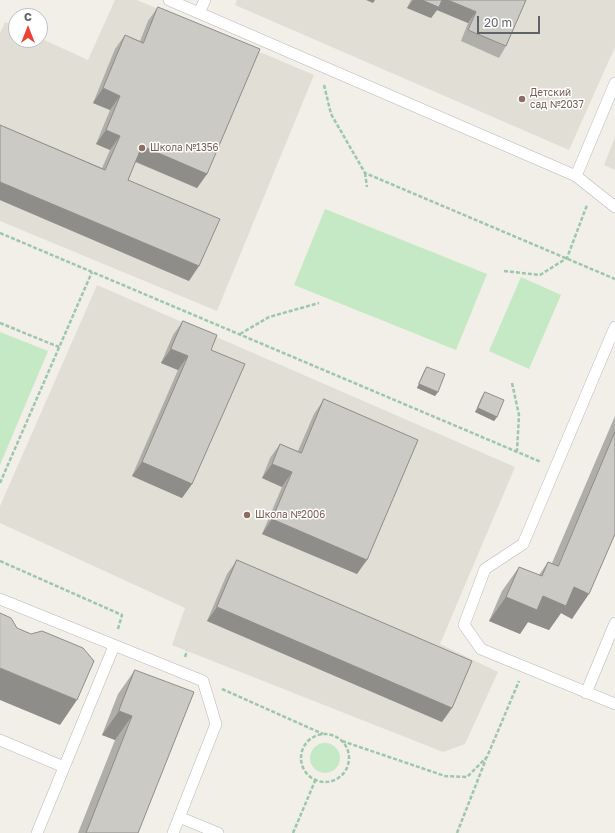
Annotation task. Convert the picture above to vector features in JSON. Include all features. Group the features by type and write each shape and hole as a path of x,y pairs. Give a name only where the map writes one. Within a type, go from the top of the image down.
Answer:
{"lane":[{"path":"169,0 576,176 615,206"},
{"path":"199,13 204,0"},
{"path":"576,176 615,83"},
{"path":"615,327 523,544 485,569 464,624 481,649 615,704"},
{"path":"0,599 203,681 216,724 173,833"},
{"path":"586,693 615,623"},
{"path":"37,833 114,646"},
{"path":"0,740 64,767"},
{"path":"179,817 218,833"}],"path":[{"path":"325,91 331,114 365,173 367,187"},
{"path":"365,173 615,279"},
{"path":"504,271 540,275 567,258 593,190"},
{"path":"0,233 556,468"},
{"path":"0,483 92,272"},
{"path":"239,334 269,317 319,303"},
{"path":"0,323 59,347"},
{"path":"512,383 519,415 517,451"},
{"path":"0,561 122,615 114,646"},
{"path":"457,833 486,757 525,667"},
{"path":"203,681 323,734 337,737 342,741 445,776 467,777 486,757"},
{"path":"323,734 308,740 301,754 303,770 315,781 323,783 332,782 345,772 349,756 342,741"},
{"path":"293,833 315,781"}],"shaded area":[{"name":"Школа №1356","path":"115,0 137,0 314,75 217,311 0,221 0,33 5,22 8,23 8,48 48,48 48,42 88,60"},
{"name":"Детский сад №2037","path":"237,0 615,0 615,47 569,150 235,5"},
{"path":"615,137 615,170 604,165"},
{"name":"Школа №2006","path":"97,285 515,467 440,644 498,672 465,744 443,752 172,645 185,608 0,523 0,506"}],"green space":[{"path":"325,209 487,274 456,350 294,285"},
{"path":"521,277 561,295 529,369 489,351"},
{"path":"0,332 48,351 0,465"},
{"path":"325,743 336,747 340,758 336,769 325,773 314,769 310,758 314,747"}],"building":[{"path":"422,0 442,0 439,7"},
{"path":"448,0 526,0 506,46 468,30 476,12"},
{"path":"158,7 260,49 207,174 142,146 128,180 220,219 199,266 0,182 0,125 105,170 120,136 106,130 120,96 103,88 125,35 143,43"},
{"path":"183,321 217,335 211,350 245,364 192,484 142,462 188,356 171,349"},
{"path":"427,367 445,374 438,392 419,384"},
{"path":"485,392 504,400 497,417 478,408"},
{"path":"324,399 418,440 367,560 272,519 292,472 272,464 280,444 301,453"},
{"path":"615,432 615,534 589,594 574,587 566,606 543,596 537,610 506,597 519,567 542,576 548,562 558,566"},
{"path":"237,560 472,661 452,708 217,607"},
{"path":"0,613 11,618 17,628 31,634 42,631 83,648 94,661 77,700 0,668"},
{"path":"135,670 194,692 138,833 86,833 132,716 119,711"}],"place":[{"name":"Детский сад №2037","path":"522,99"},
{"name":"Школа №1356","path":"142,148"},
{"name":"Школа №2006","path":"247,515"}]}
